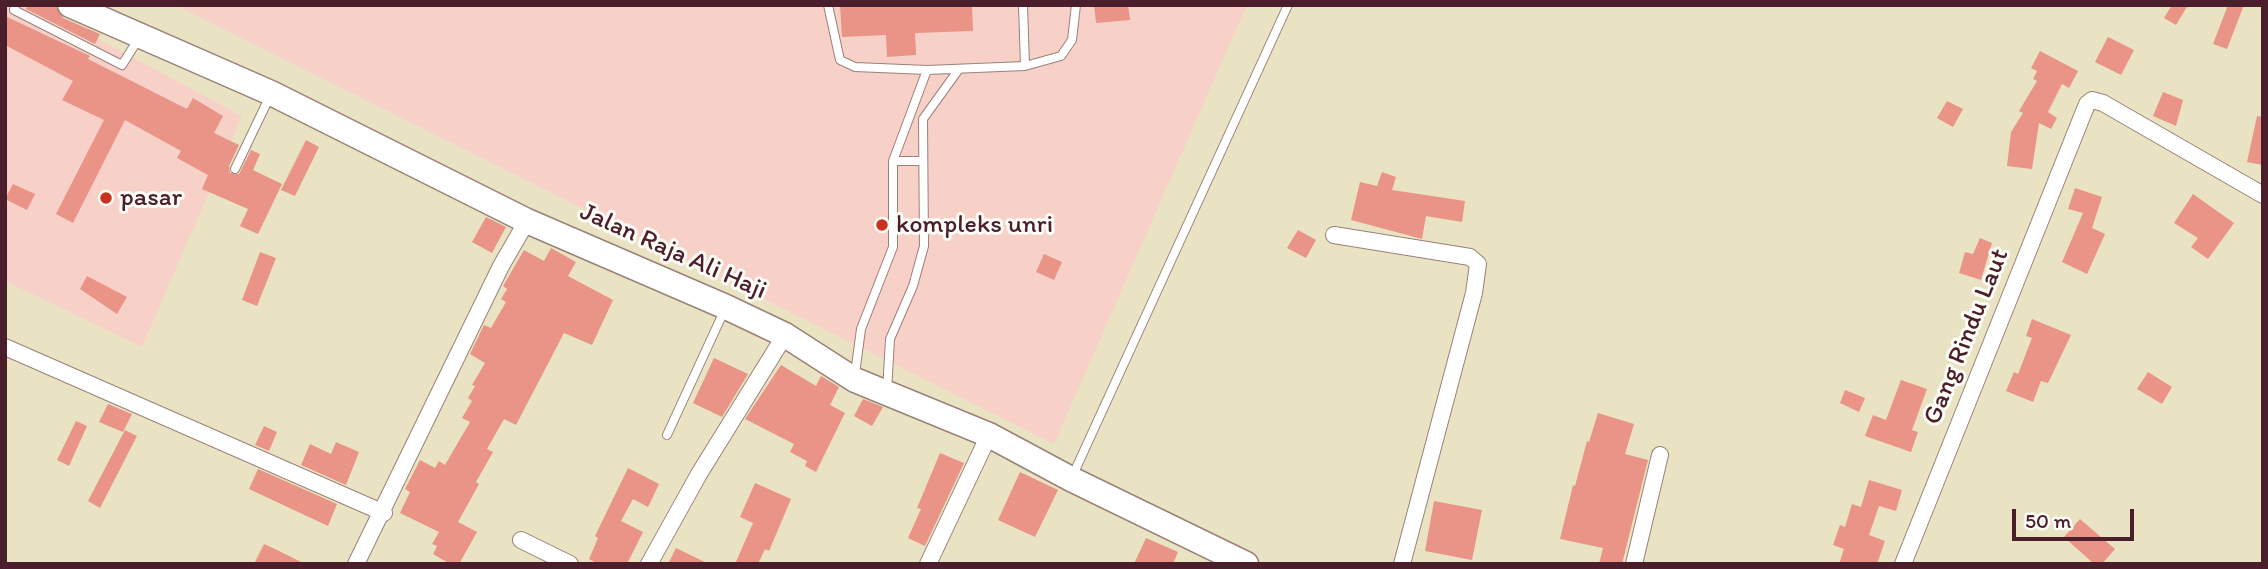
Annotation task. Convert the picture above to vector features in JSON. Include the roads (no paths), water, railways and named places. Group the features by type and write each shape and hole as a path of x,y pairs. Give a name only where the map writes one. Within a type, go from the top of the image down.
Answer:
{"main road":[{"name":"Jalan Raja Ali Haji","path":"70,5 271,93 527,221 785,335 855,380 989,435 1071,479 1246,564"}],"street":[{"name":"Gang Rindu Laut","path":"1903,564 2082,111 2096,100 2263,195"},
{"path":"356,564 384,513 501,266 527,221"},
{"path":"1334,235 1470,257 1478,264 1474,293 1402,564"},
{"path":"649,564 699,474 785,335"},
{"path":"5,347 384,513"},
{"path":"928,564 989,435"},
{"path":"1634,564 1660,455"},
{"path":"522,540 570,564"}],"lane":[{"path":"15,5 14,10 122,65 140,37"},
{"path":"828,5 839,60 855,67 927,70 1025,66 1051,60 1068,49 1076,5"},
{"path":"1023,5 1025,66"},
{"path":"1071,479 1288,5"},
{"path":"887,395 890,339 913,286 924,246 923,119 959,69"},
{"path":"855,380 861,330 893,247 893,160 927,70"},
{"path":"235,169 271,93"},
{"path":"893,160 923,160"},
{"path":"667,435 726,307"}],"place":[{"name":"pasar","path":"106,198"},
{"name":"kompleks unri","path":"882,225"}]}
